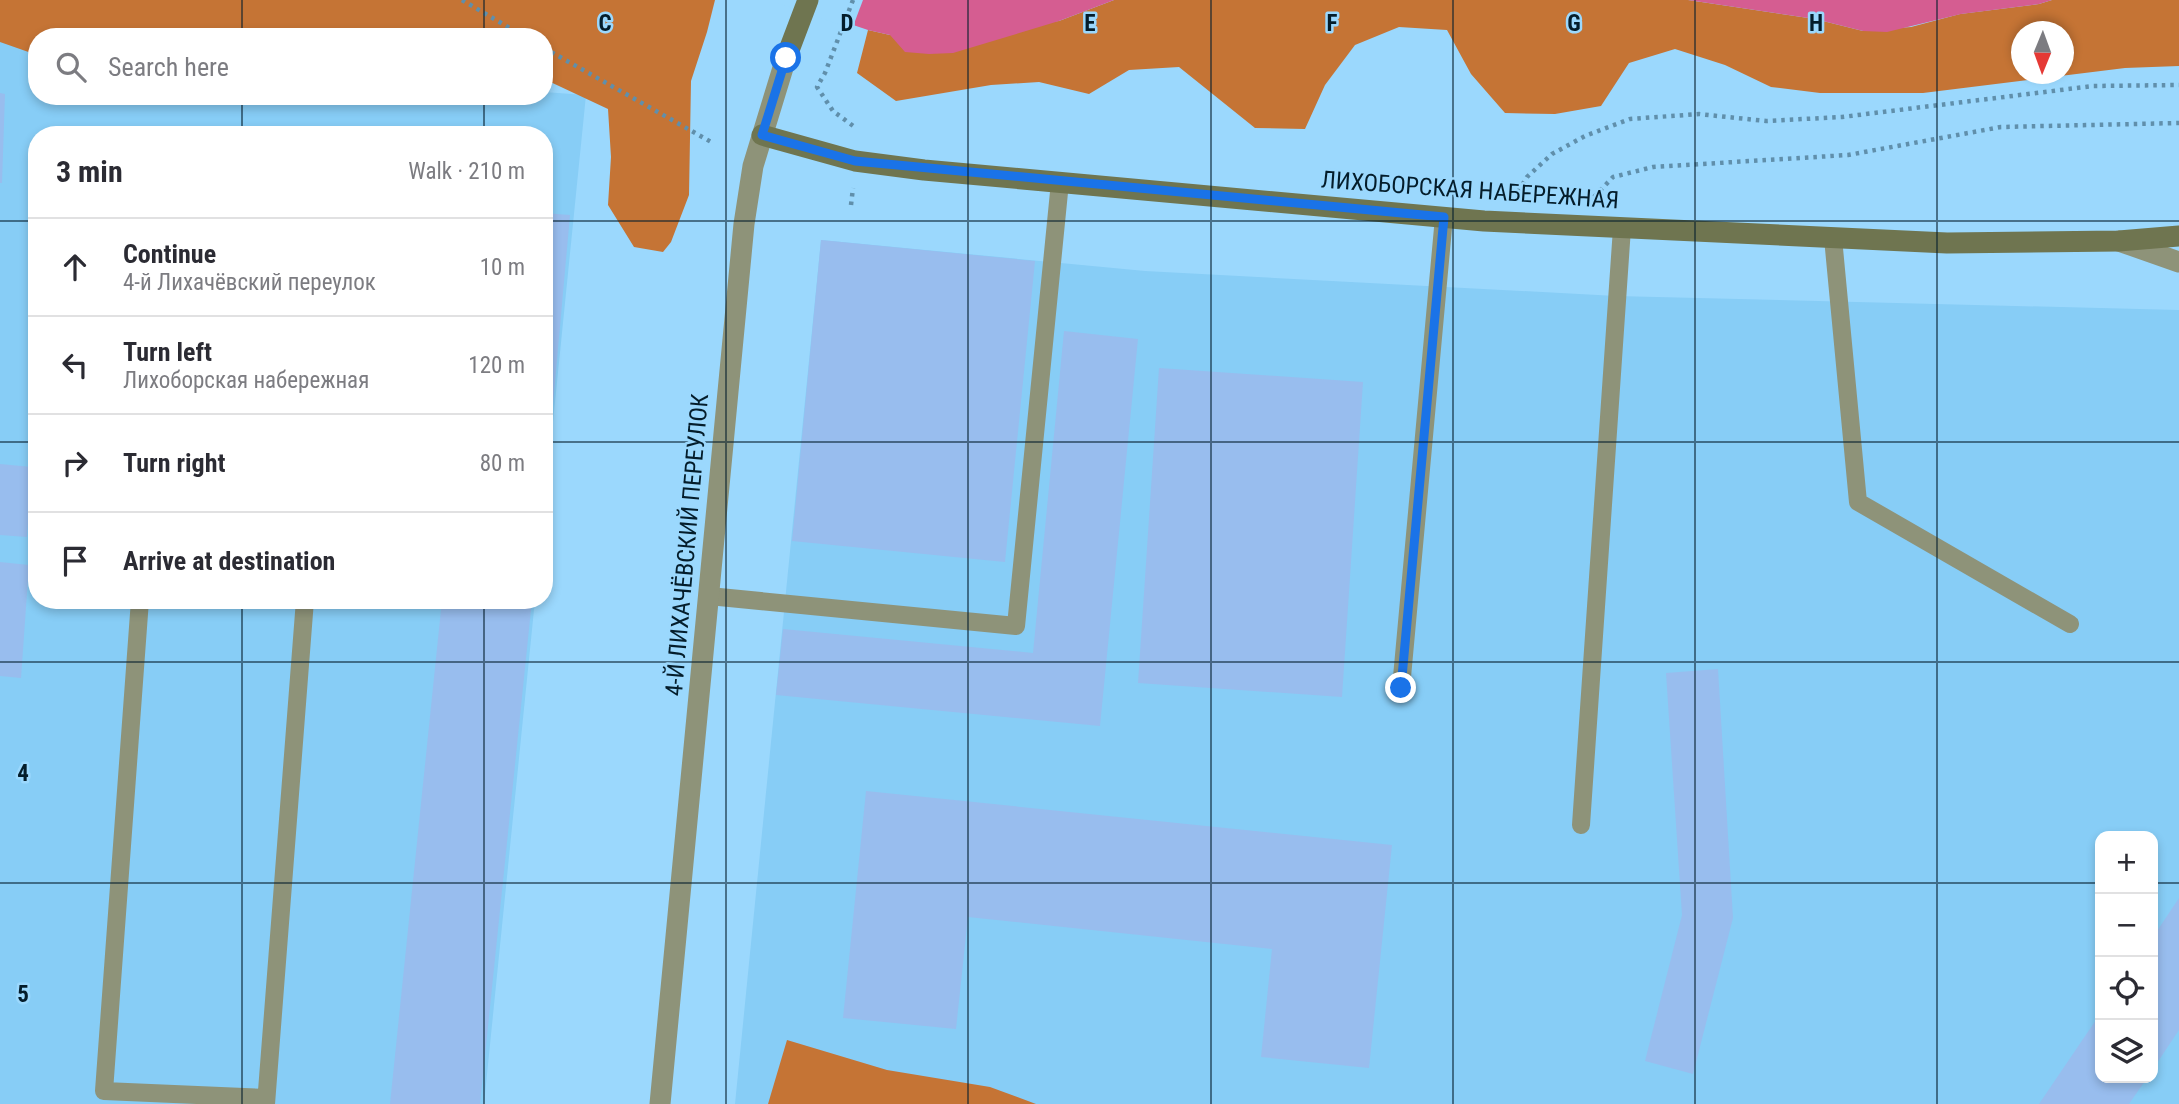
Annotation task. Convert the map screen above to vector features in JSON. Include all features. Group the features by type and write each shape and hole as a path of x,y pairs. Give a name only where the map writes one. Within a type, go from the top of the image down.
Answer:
{"street":[{"name":"4-Й ЛИХАЧЁВСКИЙ ПЕРЕУЛОК","path":"660,1104 744,224 753,166 786,58 808,0"},
{"name":"ЛИХОБОРСКАЯ НАБЕРЕЖНАЯ","path":"762,135 855,161 1444,217 1947,243 2119,241 2179,236"},
{"path":"2119,241 2179,262"}],"lane":[{"path":"709,596 1016,626 1060,182"},
{"path":"1401,688 1444,217"},
{"path":"1581,825 1622,228"},
{"path":"1833,238 1858,502 2070,624"},
{"path":"139,609 104,1091 266,1101 304,609"}],"path":[{"path":"462,0 510,28"},
{"path":"853,0 817,87 833,111 856,128 868,130"},
{"path":"553,53 713,143"},
{"path":"1528,197 1516,196 1527,177 1552,154 1586,136 1630,119 1699,114 1766,121 1842,117 2093,86 2179,85"},
{"path":"1604,201 1590,200 1614,177 1653,167 1848,155 2001,127 2179,123"}],"shaded area":[{"path":"0,0 28,28 28,105 553,105 553,93 586,95 553,422 553,126 28,126 28,609 534,609 484,1104 0,1104"},
{"path":"0,0 715,0 691,81 689,195 671,242 663,252 634,247 608,205 611,157 608,109 553,83 553,28 28,28 28,52 0,42"},
{"path":"779,0 1114,0 1059,21 953,53 929,54 905,52 890,35"},
{"path":"1114,0 1688,0 1815,19 1863,31 1911,27 1960,14 2052,0 2179,0 2179,66 2125,68 2074,74 2074,21 2011,21 2011,82 1923,93 1820,93 1771,87 1725,65 1675,49 1629,63 1601,106 1555,114 1505,113 1471,74 1447,30 1399,27 1355,45 1325,85 1305,129 1255,128 1179,67 1129,70 1089,94 1039,82 991,85 896,101 857,73 868,30 890,35 1059,21"},
{"path":"1688,0 2052,0 1961,14 1887,32 1863,31 1815,19"},
{"path":"821,240 1145,271 1616,296 2179,310 2179,1104 735,1104"},
{"path":"787,1040 887,1070 990,1087 1036,1104 768,1104"}],"pier":[{"path":"776,0 863,0 852,29"}],"building":[{"path":"0,93 5,94 2,183 0,183"},
{"path":"553,214 570,215 553,405"},
{"path":"821,240 1035,261 1005,562 792,541"},
{"path":"1064,331 1138,339 1100,726 776,695 783,629 1033,653"},
{"path":"1159,368 1363,382 1342,697 1138,683"},
{"path":"0,464 28,467 27,537 0,535"},
{"path":"0,562 28,565 21,678 0,676"},
{"path":"441,609 531,609 480,1104 390,1104"},
{"path":"1718,669 1733,918 1693,1074 1645,1061 1682,915 1666,673"},
{"path":"866,791 1392,845 1369,1068 1261,1057 1272,949 968,917 956,1029 843,1018"},
{"path":"2179,898 2179,1030 2158,1062 2158,957 2158,930"},
{"path":"2095,1021 2095,1083 2144,1083 2129,1104 2039,1104"}],"route":[{"path":"786,58 762,135 855,161 924,170 1444,217 1440,286 1401,688"}]}
